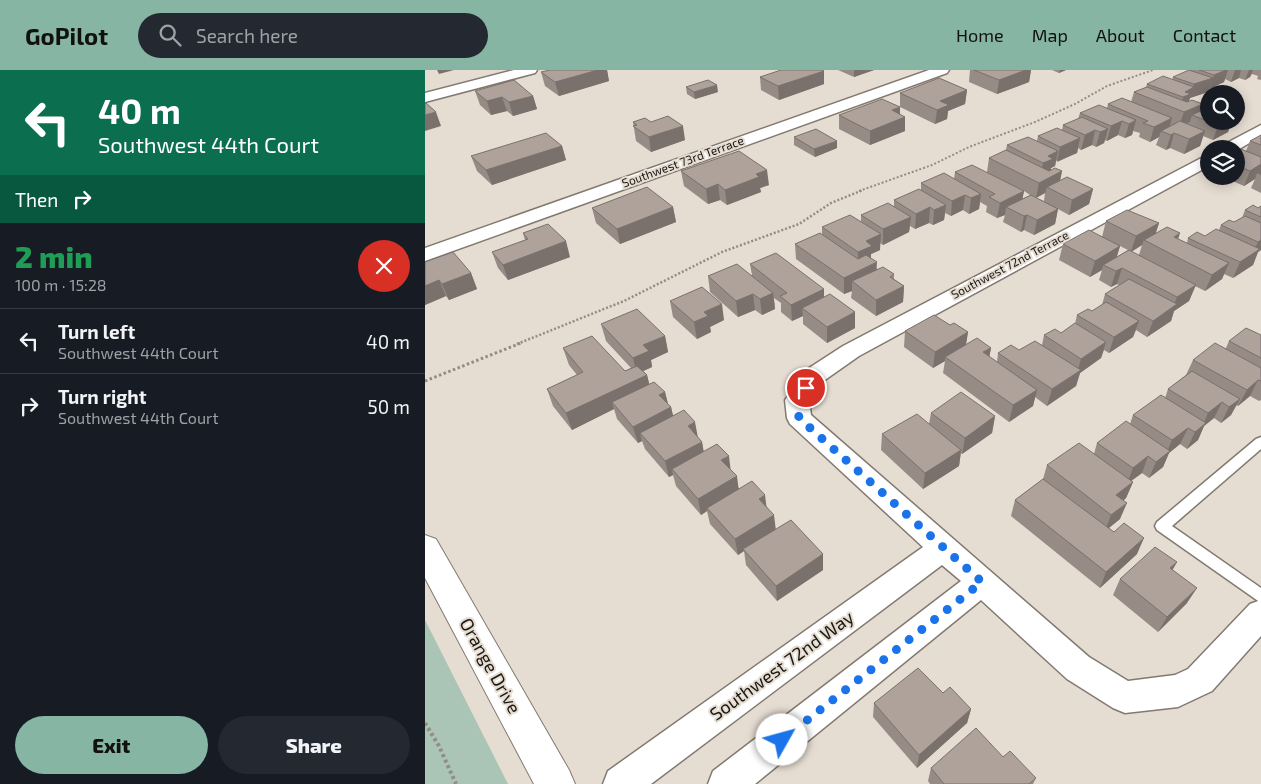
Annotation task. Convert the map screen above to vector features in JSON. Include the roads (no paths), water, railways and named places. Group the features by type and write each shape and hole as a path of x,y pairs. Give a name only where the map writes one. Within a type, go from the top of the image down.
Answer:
{"street":[{"path":"425,98 530,70"},
{"name":"Southwest 73rd Terrace","path":"425,255 941,70"},
{"path":"1243,140 1261,130"},
{"name":"Southwest 72nd Terrace","path":"943,548 799,418 797,400 814,376 851,351 1200,163"},
{"name":"Orange Drive","path":"425,548 555,784"},
{"path":"943,548 1078,668 1125,697 1178,691 1200,680 1261,614"},
{"name":"Southwest 72nd Way","path":"621,784 943,548"},
{"path":"726,784 982,582"}],"lane":[{"path":"1261,442 1162,526 1261,596"}]}
